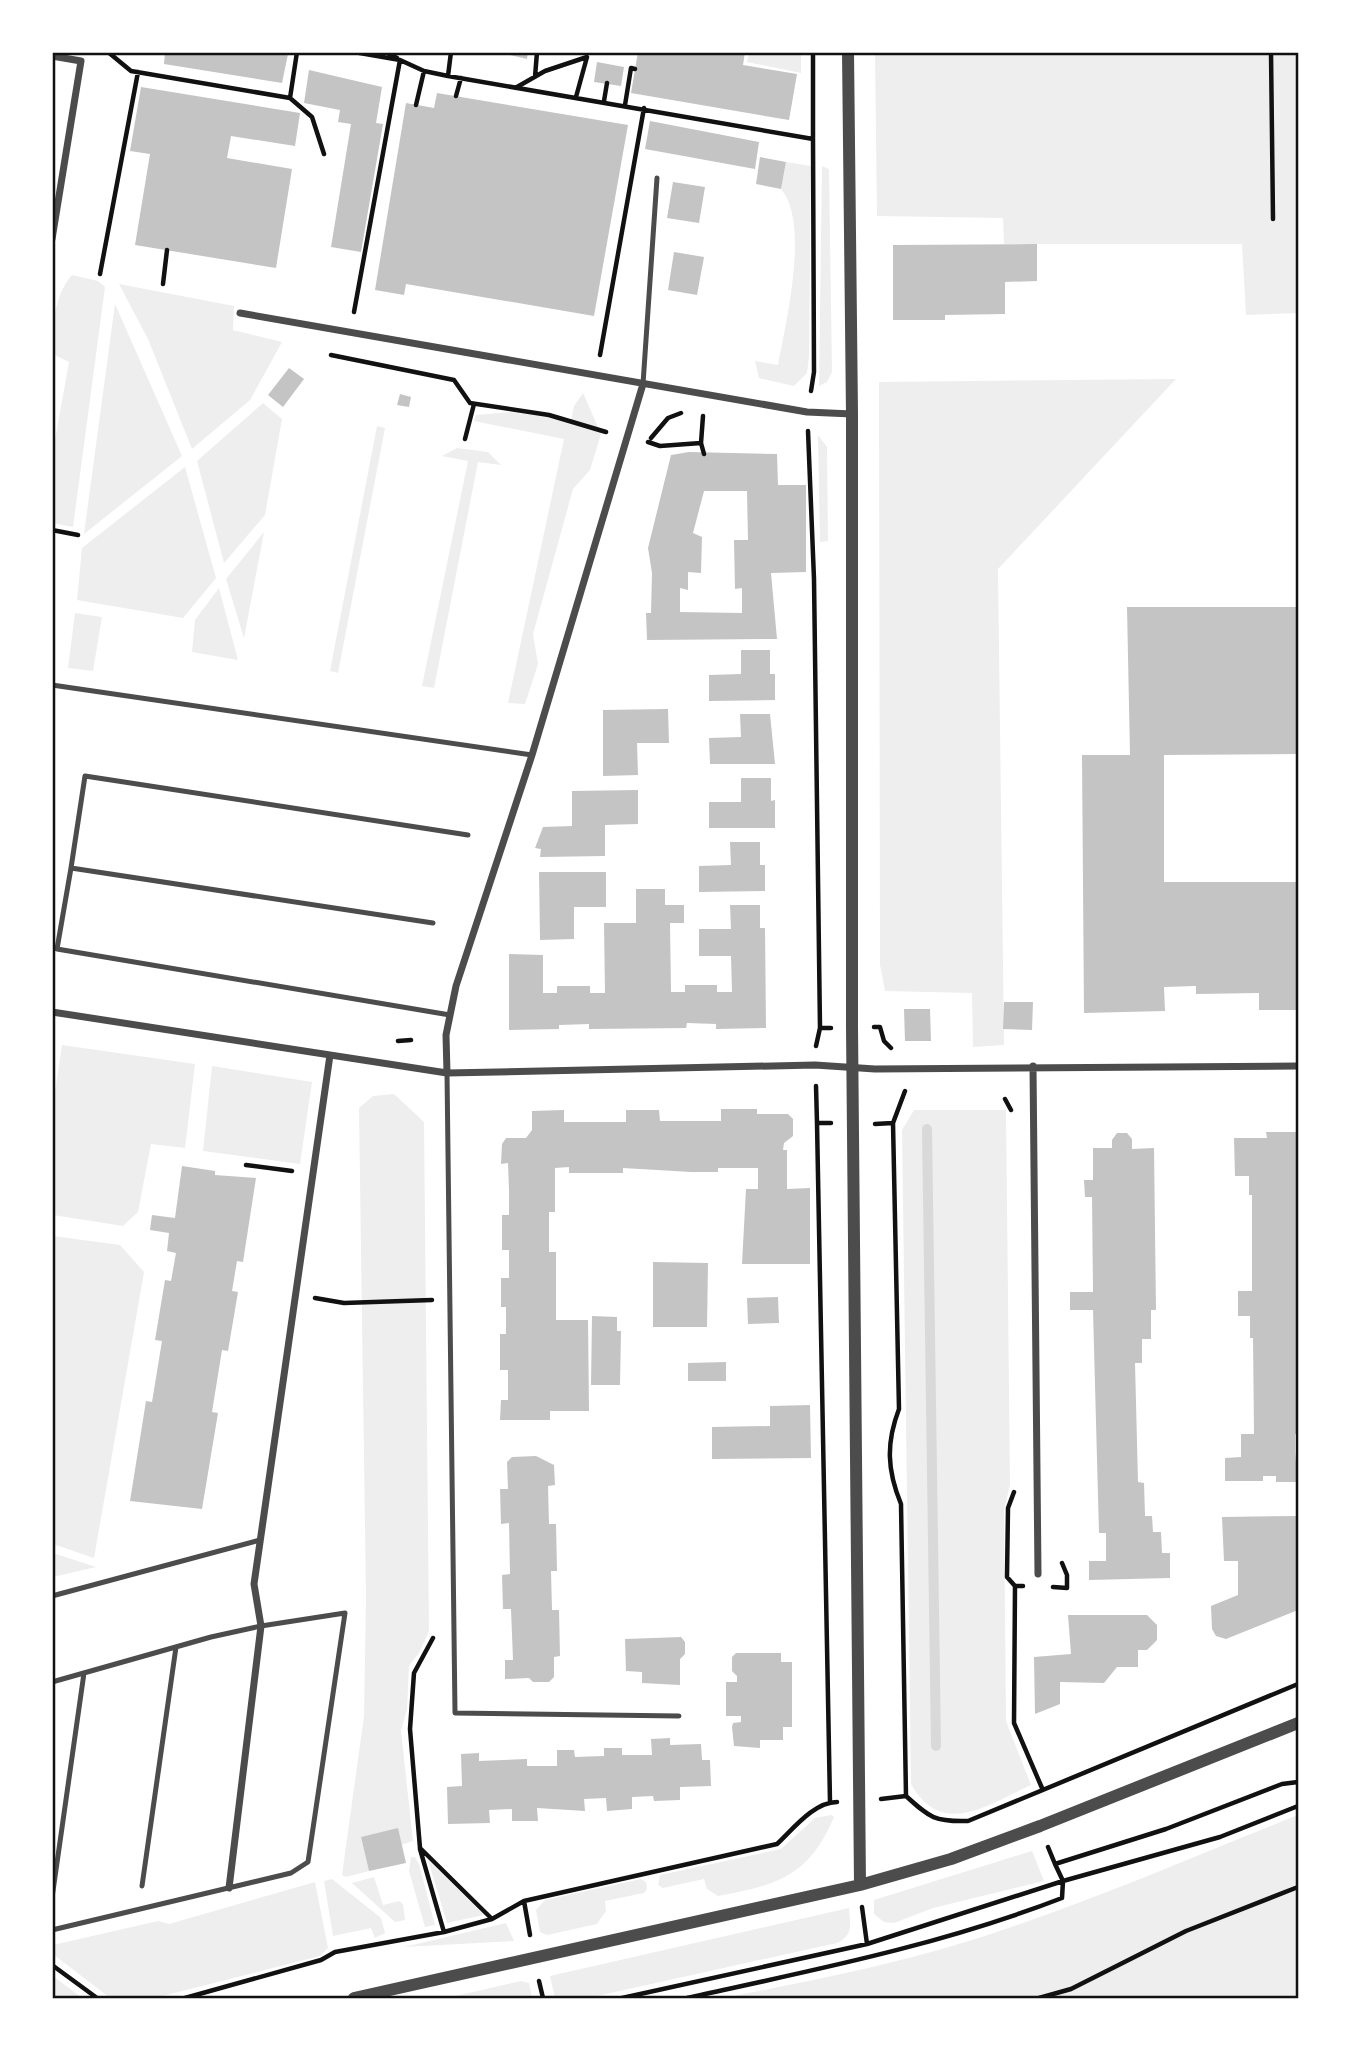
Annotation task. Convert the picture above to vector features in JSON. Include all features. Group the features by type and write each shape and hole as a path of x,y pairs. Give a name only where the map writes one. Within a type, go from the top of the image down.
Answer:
{"street":[{"path":"848,52 852,414 852,1027 860,1885"},
{"path":"52,56 81,61 52,239"},
{"path":"240,313 807,412 852,414"},
{"path":"447,1073 446,1035 456,986 532,755 643,384"},
{"path":"52,1012 447,1073 815,1065 854,1069 1298,1066"},
{"path":"229,1888 261,1626 254,1584 330,1055"},
{"path":"1033,1066 1038,1574"},
{"path":"354,1998 860,1885 951,1859 1298,1723"}],"lane":[{"path":"643,384 657,178"},
{"path":"52,685 532,755"},
{"path":"450,1016 57,949 85,776 468,835"},
{"path":"71,868 433,923"},
{"path":"447,1073 455,1713 679,1716"},
{"path":"52,1596 260,1540"},
{"path":"52,1682 261,1626 345,1614 308,1862 296,1872 52,1930"},
{"path":"142,1886 176,1647"},
{"path":"52,1898 84,1673"}],"path":[{"path":"108,52 131,71 290,98 312,117 324,154"},
{"path":"290,98 297,52"},
{"path":"354,52 400,61 386,52"},
{"path":"448,76 451,52"},
{"path":"535,77 537,52"},
{"path":"813,52 813,139"},
{"path":"1271,52 1273,219"},
{"path":"517,87 589,55"},
{"path":"576,97 589,55"},
{"path":"625,105 631,68 635,69"},
{"path":"416,105 424,71"},
{"path":"100,274 138,72"},
{"path":"456,96 461,78"},
{"path":"604,101 607,83"},
{"path":"597,376 603,325 644,108"},
{"path":"163,284 167,250"},
{"path":"331,355 454,380 470,403 549,415 660,446 701,443 704,454"},
{"path":"465,439 474,404"},
{"path":"647,442 668,418 679,413 703,415"},
{"path":"52,530 78,535"},
{"path":"830,1802 815,1065 820,1028 880,1027 884,1041 894,1051 908,1052 909,1081 893,1123 899,1409 890,1432 890,1478 901,1504 906,1796 927,1816 943,1822 968,1821 1298,1684"},
{"path":"806,1051 815,1050"},
{"path":"817,1123 893,1123"},
{"path":"246,1166 299,1172"},
{"path":"433,1286 433,1313"},
{"path":"295,1295 344,1303 433,1300"},
{"path":"434,1635 414,1673 410,1729 420,1848 444,1932"},
{"path":"1055,1864 1166,1829 1282,1784 1298,1782"},
{"path":"185,1998 321,1960 335,1951 444,1932 492,1919 524,1901 777,1844 806,1816 830,1802 861,1802 906,1796"},
{"path":"622,1998 867,1944 1063,1881 1220,1837 1298,1806"},
{"path":"688,1998 926,1945 1062,1898 1063,1881 1048,1846"},
{"path":"420,1848 492,1919"},
{"path":"860,1885 867,1944"},
{"path":"1039,1998 1071,1989 1186,1931 1298,1887"},
{"path":"524,1901 534,1958"},
{"path":"52,1965 97,1998"}],"shaded area":[{"path":"749,53 801,53 801,73 747,62"},
{"path":"875,53 1298,53 1298,313 1246,315 1242,244 1004,244 1003,218 877,216"},
{"path":"786,162 811,166 809,357 807,373 794,386 759,378 755,361 778,365 790,299 795,248 790,205 781,189"},
{"path":"822,166 829,169 832,372 827,382 819,386"},
{"path":"72,275 98,281 105,287 73,527 52,523 53,451 69,362 53,354 53,334 61,292"},
{"path":"119,284 234,306 233,330 282,342 250,400 192,449 148,339"},
{"path":"115,304 182,456 84,534"},
{"path":"1176,379 998,569 1004,1045 973,1047 972,993 885,991 880,965 879,382"},
{"path":"583,393 601,434 590,470 573,489 533,634 538,664 525,704 508,703 564,439 474,421 476,415 510,412 571,420 574,406"},
{"path":"263,403 282,419 265,515 224,563 197,461"},
{"path":"377,426 385,428 338,673 330,671"},
{"path":"818,435 827,447 828,541 820,542"},
{"path":"457,448 488,452 501,465 478,462 434,688 422,686 468,461 442,456"},
{"path":"185,467 216,578 183,618 77,600 82,548"},
{"path":"264,532 244,638 226,579"},
{"path":"219,588 238,660 192,652 195,620"},
{"path":"75,613 102,617 93,671 68,668"},
{"path":"62,1045 195,1064 185,1148 151,1144 138,1212 123,1226 53,1215 53,1105"},
{"path":"212,1066 312,1082 300,1164 203,1151"},
{"path":"394,1094 424,1122 429,1631 419,1653 409,1666 407,1709 401,1731 413,1841 401,1845 398,1829 361,1837 369,1871 346,1877 342,1875 364,1716 366,1597 359,1108 373,1096"},
{"path":"914,1110 1006,1110 1010,1485 1004,1510 1006,1721 1031,1785 967,1813 951,1814 937,1810 923,1801 911,1784 902,1130"},
{"path":"53,1236 120,1245 144,1272 94,1558 53,1544"},
{"path":"53,1553 96,1567 53,1577"},
{"path":"831,1815 834,1817 814,1853 802,1865 774,1882 718,1896 707,1889 704,1879 663,1888 658,1885 660,1875 781,1849 815,1818"},
{"path":"1298,1815 1298,1998 724,1998 874,1967 962,1943 1089,1899"},
{"path":"1032,1851 1044,1881 933,1908 894,1923 884,1922 874,1914 874,1900"},
{"path":"411,1857 415,1857 419,1864 435,1925 425,1927 409,1871"},
{"path":"428,1860 484,1915 447,1923"},
{"path":"374,1877 383,1905 399,1901 403,1904 405,1920 395,1922 352,1883"},
{"path":"332,1879 381,1918 385,1933 375,1938 371,1928 333,1936 324,1881"},
{"path":"641,1879 646,1882 647,1889 644,1893 605,1901 606,1911 597,1924 547,1935 540,1932 536,1910 545,1900"},
{"path":"315,1882 328,1948 320,1956 155,1998 110,1998 53,1954 53,1945 158,1921 169,1924"},
{"path":"849,1908 849,1933 837,1943 588,1998 555,1998 550,1976"},
{"path":"506,1923 514,1941 404,1947"},
{"path":"53,1976 82,1998 53,1998"},
{"path":"521,1981 529,1983 532,1998 447,1998"}],"building":[{"path":"165,52 288,54 282,83 164,64"},
{"path":"498,52 528,52 527,59"},
{"path":"638,52 745,52 743,65 797,74 789,120 631,93"},
{"path":"597,62 624,67 621,86 594,82"},
{"path":"309,70 382,87 376,123 383,124 361,252 331,247 351,124 338,122 340,110 304,103"},
{"path":"141,87 300,113 295,146 231,136 227,158 292,169 276,268 135,245 150,154 130,151"},
{"path":"437,93 628,125 594,316 406,284 404,295 375,290 406,103 434,108"},
{"path":"650,121 759,142 755,169 645,149"},
{"path":"760,157 786,162 781,189 756,184"},
{"path":"673,182 705,187 699,223 667,218"},
{"path":"1037,244 1037,281 1005,282 1005,314 945,315 945,320 893,320 893,245"},
{"path":"674,252 704,257 697,295 668,290"},
{"path":"289,368 304,379 283,407 268,395"},
{"path":"400,394 411,397 409,407 397,405"},
{"path":"689,452 777,454 778,485 806,485 806,572 771,573 777,639 647,640 646,613 651,613 652,573 648,548 671,455","holes":["704,491 747,491 748,540 734,540 735,589 742,588 742,613 680,612 680,588 688,590 688,572 701,573 702,537 693,533"]},
{"path":"1127,607 1298,607 1298,754 1164,755 1164,882 1298,882 1298,1010 1259,1010 1259,993 1196,994 1196,986 1164,987 1165,1011 1084,1013 1082,755 1130,755"},
{"path":"741,650 770,650 770,674 775,674 775,700 709,701 709,675 741,674"},
{"path":"668,709 669,743 637,743 638,775 603,776 603,710"},
{"path":"740,714 770,714 775,764 710,764 709,738 741,737"},
{"path":"741,778 771,778 771,801 775,800 775,828 709,828 709,802 741,802"},
{"path":"638,790 638,824 605,825 605,856 540,857 541,849 535,848 543,827 572,826 572,791"},
{"path":"730,842 760,842 760,865 765,865 765,891 699,892 699,866 731,865"},
{"path":"539,872 606,872 606,907 574,907 574,939 540,940"},
{"path":"636,889 665,889 665,905 684,905 684,923 670,923 671,992 685,992 685,985 717,985 717,992 732,992 731,956 699,956 699,929 731,929 730,905 760,905 760,928 765,928 766,1028 716,1029 716,1024 687,1023 686,1028 589,1029 589,1024 559,1025 559,1029 509,1030 509,954 543,955 543,993 557,993 557,986 590,986 590,993 605,993 604,923 636,923"},
{"path":"1004,1002 1033,1002 1032,1030 1003,1029"},
{"path":"904,1009 930,1009 931,1041 905,1041"},
{"path":"721,1109 757,1109 757,1114 788,1114 793,1119 793,1136 784,1143 783,1150 787,1150 787,1189 810,1188 810,1264 742,1264 746,1189 758,1189 758,1168 718,1168 718,1172 691,1172 623,1168 623,1173 569,1173 569,1167 555,1168 555,1212 549,1212 549,1252 556,1252 556,1320 588,1320 589,1411 550,1411 550,1420 500,1420 501,1400 508,1400 508,1370 500,1370 500,1334 506,1334 506,1307 501,1307 501,1278 509,1278 509,1250 502,1250 502,1215 509,1215 508,1163 501,1164 502,1144 506,1138 526,1138 532,1130 532,1111 564,1110 564,1122 626,1122 626,1110 659,1110 660,1121 721,1121"},
{"path":"1266,1132 1298,1132 1298,1434 1295,1434 1295,1452 1298,1482 1276,1482 1276,1476 1263,1476 1263,1481 1225,1481 1225,1458 1241,1457 1241,1434 1254,1434 1253,1338 1250,1338 1250,1316 1238,1316 1238,1291 1252,1291 1252,1195 1249,1195 1249,1176 1235,1176 1234,1138 1267,1138"},
{"path":"1117,1133 1127,1133 1132,1139 1132,1149 1154,1148 1156,1310 1151,1310 1151,1339 1142,1339 1142,1363 1135,1363 1138,1482 1144,1483 1145,1516 1152,1516 1153,1532 1161,1532 1162,1553 1170,1553 1170,1578 1089,1580 1089,1561 1106,1561 1106,1533 1099,1533 1093,1310 1070,1310 1070,1292 1093,1292 1092,1197 1085,1197 1084,1180 1093,1180 1093,1148 1112,1148 1112,1140"},
{"path":"182,1166 215,1171 215,1175 256,1178 243,1262 237,1261 232,1291 238,1292 228,1351 222,1350 212,1412 218,1413 202,1509 130,1501 146,1401 152,1402 162,1341 155,1340 165,1280 171,1281 176,1253 167,1251 169,1233 150,1230 152,1215 175,1218"},
{"path":"653,1262 708,1263 707,1327 653,1327"},
{"path":"778,1297 779,1323 748,1324 747,1298"},
{"path":"592,1316 617,1317 617,1331 621,1331 620,1385 591,1385"},
{"path":"726,1362 726,1381 688,1381 688,1363"},
{"path":"810,1405 811,1458 712,1459 712,1427 770,1426 770,1406"},
{"path":"536,1456 554,1465 555,1485 548,1486 549,1524 556,1524 557,1571 551,1571 552,1610 559,1610 560,1656 554,1657 554,1677 549,1682 533,1682 529,1678 505,1679 505,1660 513,1660 511,1609 503,1609 502,1575 510,1574 509,1523 501,1524 500,1489 508,1489 507,1462 512,1457"},
{"path":"1298,1516 1298,1610 1226,1639 1216,1636 1212,1629 1211,1606 1238,1595 1238,1561 1224,1561 1222,1517"},
{"path":"1068,1615 1147,1615 1157,1625 1157,1640 1147,1650 1138,1650 1138,1667 1117,1667 1104,1683 1060,1682 1060,1704 1035,1714 1034,1657 1071,1654"},
{"path":"681,1637 685,1642 685,1654 680,1659 680,1685 642,1683 642,1672 626,1671 625,1639"},
{"path":"736,1653 781,1653 781,1662 792,1662 792,1727 783,1727 783,1740 760,1740 760,1748 734,1746 732,1727 733,1723 741,1722 741,1716 726,1716 726,1682 737,1682 737,1676 732,1671 732,1657"},
{"path":"670,1738 670,1745 701,1744 702,1760 710,1760 711,1786 680,1787 680,1800 654,1801 653,1796 632,1797 632,1809 607,1811 606,1798 584,1799 585,1811 537,1808 538,1821 512,1821 512,1809 489,1810 490,1823 448,1824 447,1787 462,1786 461,1754 479,1753 479,1761 527,1759 527,1766 557,1766 557,1750 574,1750 575,1757 604,1756 604,1748 622,1748 622,1755 652,1755 651,1739"},
{"path":"398,1828 406,1863 369,1871 361,1837"}],"waterway":[{"path":"927,1129 936,1746"}]}
